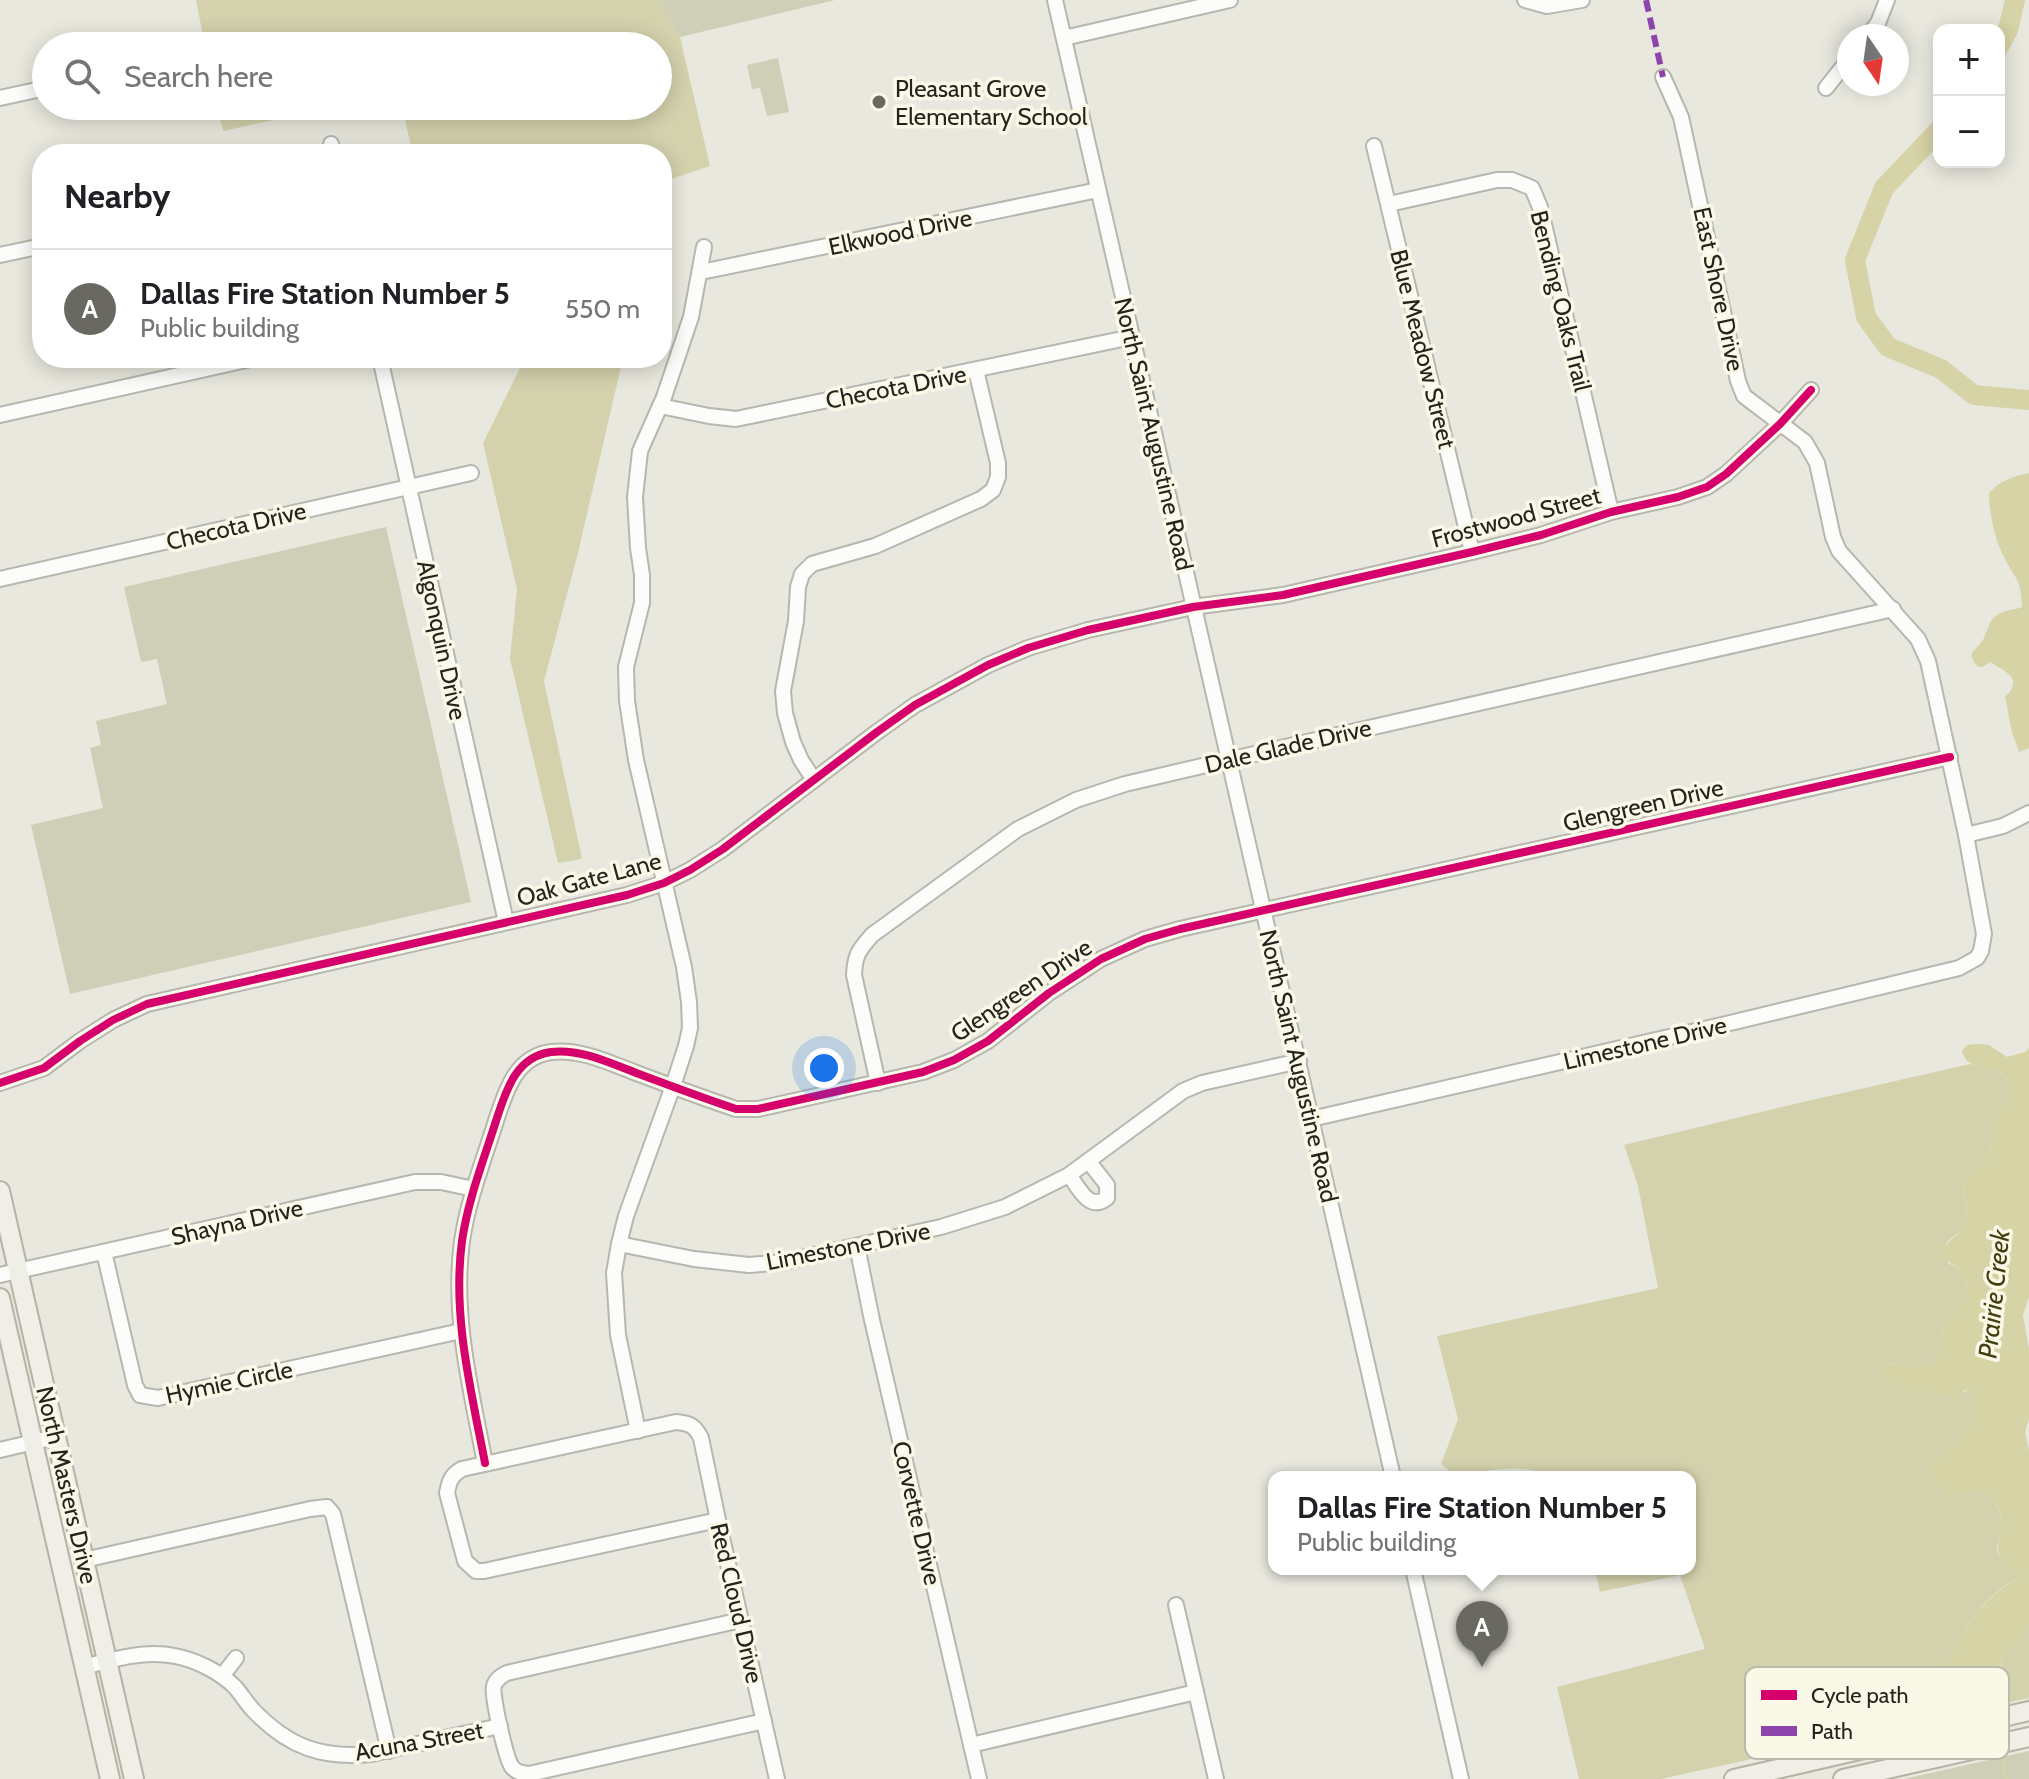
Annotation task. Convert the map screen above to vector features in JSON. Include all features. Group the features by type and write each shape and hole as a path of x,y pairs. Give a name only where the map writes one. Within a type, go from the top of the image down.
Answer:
{"main road":[{"name":"North Masters Drive","path":"0,1191 9,1273 55,1437 134,1779"},
{"name":"North Masters Drive","path":"0,1298 110,1779"},
{"path":"2009,1715 2029,1711"},
{"path":"1734,1779 1764,1776 1832,1759"},
{"path":"1843,1779 1931,1759"}],"street":[{"name":"North Saint Augustine Road","path":"1055,0 1392,1471"},
{"path":"1064,38 1230,0"},
{"path":"1525,0 1547,6 1582,0"},
{"path":"1877,24 1887,0"},
{"path":"1826,88 1837,74"},
{"name":"East Shore Drive","path":"1663,77 1681,117 1738,381 1744,396 1805,442 1817,463 1833,537 1839,551 1918,639 1928,661 1984,934 1977,958"},
{"path":"0,98 32,91"},
{"name":"Blue Meadow Street","path":"1374,146 1472,552"},
{"name":"Bending Oaks Trail","path":"1389,204 1497,180 1512,180 1532,188 1540,207 1611,512"},
{"name":"Elkwood Drive","path":"701,272 1098,190"},
{"path":"704,247 691,317 660,406 640,451 636,517 642,603 626,667 636,760 684,967 690,1028 673,1086 626,1216 614,1273 618,1335 638,1431 462,1469 454,1474 447,1493 465,1561 476,1571 718,1520"},
{"path":"0,255 32,248"},
{"name":"Checota Drive","path":"660,406 736,419 1132,337"},
{"path":"0,415 210,368"},
{"name":"Algonquin Drive","path":"382,368 506,922"},
{"path":"814,780 793,742 783,691 802,574 812,564 903,535 981,499 993,490 998,477 998,463 976,370"},
{"name":"Frostwood Street","path":"1193,607 1283,595 1472,552 1707,487 1726,474 1780,424 1811,390"},
{"name":"Checota Drive","path":"0,579 471,473"},
{"name":"Oak Gate Lane","path":"0,1083 44,1068 102,1027 147,1004 627,895 664,883 723,849 915,705 988,665 1028,648 1088,630 1193,607"},
{"name":"Dale Glade Drive","path":"878,1083 854,975 859,950 872,935 1018,829 1076,800 1125,784 1893,609"},
{"name":"Glengreen Drive","path":"485,1463 461,1331 459,1280 462,1238 474,1189 508,1084 527,1060 549,1052 569,1052 600,1060 736,1109 758,1109 923,1072 988,1041 1049,993 1101,959 1145,939 1950,757"},
{"path":"1966,835 2003,826 2029,813"},
{"name":"Limestone Drive","path":"1311,1119 1959,968 1977,958"},
{"name":"Limestone Drive","path":"619,1244 707,1261 749,1265 783,1262 980,1216 1017,1202 1069,1175 1183,1091 1202,1083 1299,1061"},
{"path":"1069,1175 1087,1198 1094,1203 1102,1202 1107,1198 1107,1185 1089,1162"},
{"name":"Shayna Drive","path":"9,1273 415,1182 441,1182 474,1189"},
{"name":"Corvette Drive","path":"857,1246 979,1779"},
{"name":"Hymie Circle","path":"104,1252 135,1385 140,1395 158,1398 461,1331"},
{"name":"Red Cloud Drive","path":"638,1431 676,1422 687,1423 695,1427 701,1438 777,1779"},
{"path":"0,1450 55,1437"},
{"path":"84,1560 327,1507 333,1514 389,1751"},
{"path":"1414,1575 1461,1779"},
{"path":"1176,1605 1216,1779"},
{"path":"741,1620 507,1673 495,1682 492,1691 508,1758 519,1773 529,1774 764,1721"},
{"name":"Acuna Street","path":"84,1667 134,1654 175,1656 201,1664 222,1676 272,1728 305,1748 326,1754 351,1756 389,1751 500,1726"},
{"path":"222,1676 236,1658"},
{"path":"971,1745 1196,1692"}],"green space":[{"path":"661,0 835,0 680,37 663,11"},
{"path":"778,58 789,112 767,116 760,88 752,89 747,65"},
{"path":"386,527 471,902 70,994 31,825 103,808 90,748 101,745 96,721 167,704 157,659 141,662 124,587"},
{"path":"2029,1751 2029,1779 1904,1779 1993,1759 2009,1759 2009,1755"}],"shaded area":[{"path":"196,0 661,0 663,11 680,37 710,166 672,179 672,144 411,144 405,120 672,120 672,32 202,32"},
{"path":"220,120 274,120 223,131"},
{"path":"520,368 621,368 578,553 544,681 582,859 558,863 510,659 517,589 483,443"},
{"path":"1970,1064 2002,1075 2010,1085 2013,1092 1998,1117 1983,1164 1963,1180 1966,1226 1946,1243 1948,1263 1962,1271 1968,1301 1947,1318 1935,1361 1918,1368 1890,1363 1908,1392 1923,1390 1955,1399 1970,1388 1974,1411 1968,1430 1962,1439 1936,1460 1961,1493 1980,1490 1992,1497 1999,1509 2001,1523 1998,1554 2018,1578 1985,1604 1960,1637 1949,1662 1937,1667 1745,1667 1745,1759 1751,1759 1661,1779 1579,1779 1557,1687 1705,1649 1680,1575 1696,1575 1696,1471 1450,1471 1441,1464 1458,1419 1437,1336 1658,1288 1638,1186 1624,1145"},
{"path":"1596,1575 1680,1575 1600,1592"},
{"path":"2029,1625 2029,1698 2009,1702 2009,1667 2000,1667 2003,1659"}],"water":[{"path":"2029,473 2029,748 2019,752 2005,697 2013,680 2007,672 1990,662 1978,667 1971,655 1993,619 2000,613 2022,606 2019,584 1995,535 1989,493 2007,480"},
{"path":"1967,1045 1989,1045 2007,1057 2029,1048 2029,1297 2023,1315 2029,1349 2029,1419 2025,1432 2029,1450 2029,1625 2000,1667 1937,1667 1949,1662 1961,1636 1985,1604 2018,1578 1999,1554 2001,1516 1993,1499 1977,1490 1952,1495 1938,1482 1932,1469 1931,1465 1967,1431 1973,1404 1969,1389 1955,1399 1923,1390 1908,1392 1884,1376 1883,1366 1920,1367 1935,1361 1947,1318 1968,1300 1962,1271 1944,1256 1944,1250 1967,1220 1963,1180 1983,1164 1998,1117 2013,1092 2002,1074 1966,1059 1962,1051"}],"waterway":[{"name":"Prairie Creek","path":"2005,35 2015,0"},
{"name":"Prairie Creek","path":"1933,136 1884,188 1855,260 1866,317 1888,347 1941,369 1974,395 2029,400"},
{"path":"2003,1759 2006,1779"}],"marked path":[{"path":"1646,0 1663,77"}],"cycle path":[{"path":"0,1083 44,1068 113,1020 147,1004 627,895 664,883 723,849 915,705 988,665 1028,648 1088,630 1193,607 1283,595 1472,552 1707,487 1726,474 1780,424 1811,390"},
{"path":"485,1463 461,1325 462,1241 476,1181 507,1089 520,1069 538,1055 573,1052 736,1109 758,1109 923,1072 954,1060 988,1041 1049,993 1101,959 1145,939 1950,757"}],"place":[{"name":"Pleasant Grove Elementary School","path":"879,102"},
{"name":"Dallas Fire Station Number 5","path":"1482,1667"}]}
